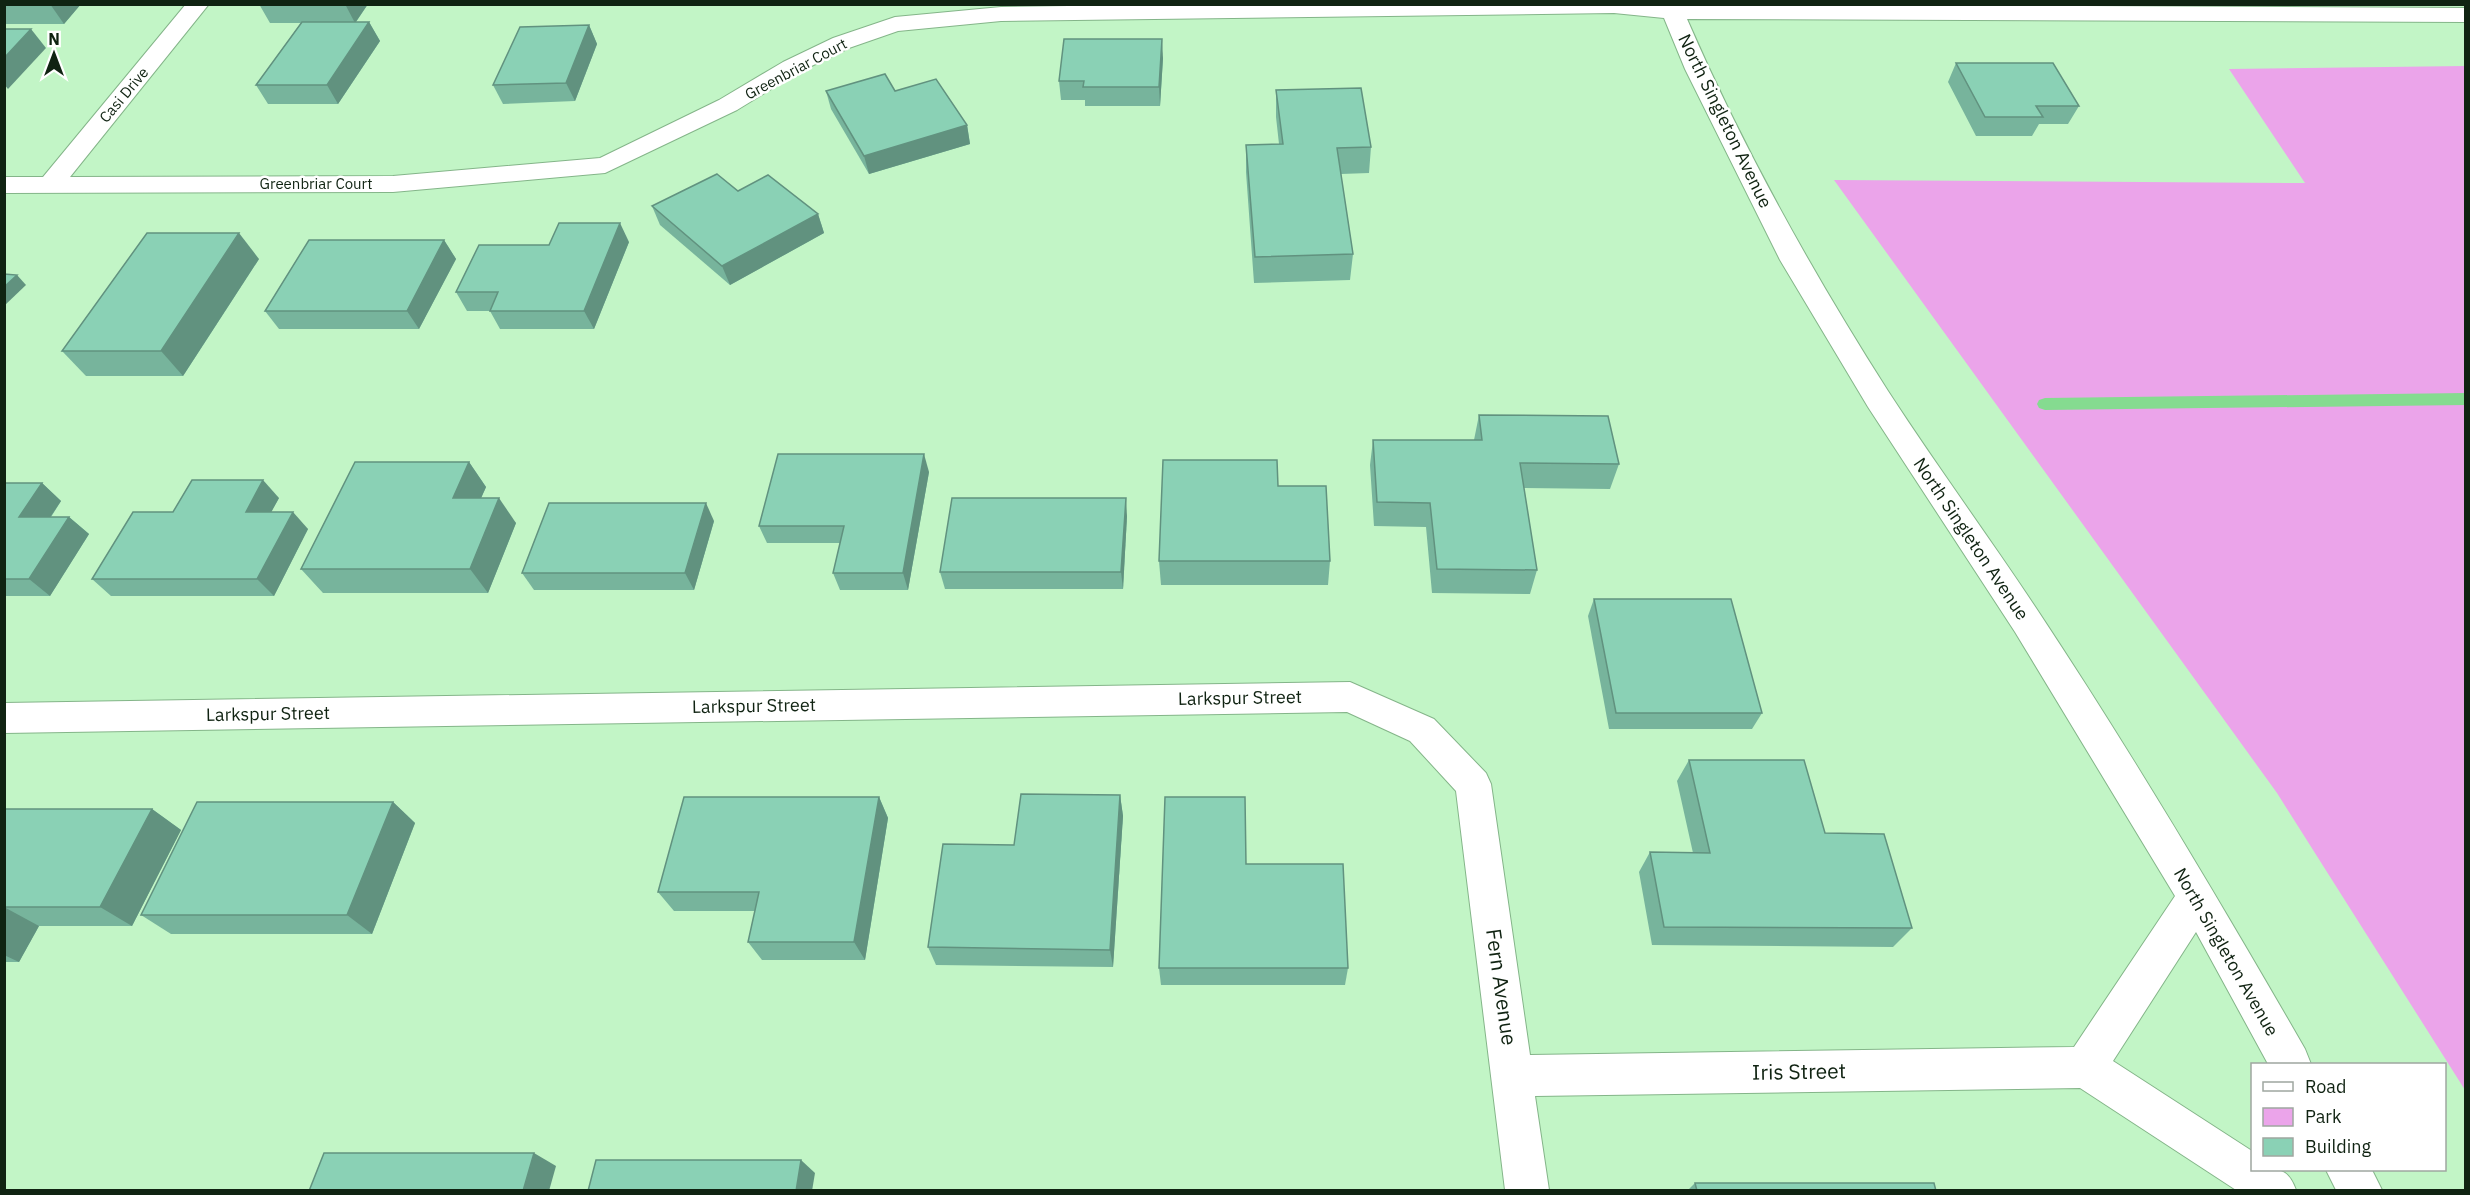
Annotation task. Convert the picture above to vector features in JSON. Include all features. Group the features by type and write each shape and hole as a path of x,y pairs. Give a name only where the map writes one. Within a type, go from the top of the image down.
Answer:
{"street":[{"name":"Casi Drive","path":"50,184 198,4"},
{"name":"Greenbriar Court","path":"4,185 393,184 605,165 728,105 791,67 841,43 895,24 1001,14 1614,6 2185,9 2466,15"},
{"name":"North Singleton Avenue","path":"1670,8 1697,69 1794,260 1878,399 2027,622 2197,897 2289,1063"},
{"name":"Larkspur Street","path":"4,718 1350,697 1422,730 1473,784"},
{"name":"Fern Avenue","path":"1473,784 1527,1191"},
{"path":"2197,897 2085,1067 2274,1191"},
{"name":"Iris Street","path":"1513,1076 2085,1067"},
{"path":"2349,1171 2360,1191"}],"green space":[{"path":"2466,66 2465,1090 2277,793 1834,180 2305,183 2229,69"}],"building":[{"path":"4,4 50,4 4,5"},
{"path":"302,22 369,22 327,85 256,85"},
{"path":"589,25 566,83 493,85 520,27"},
{"path":"4,29 31,29 4,58"},
{"path":"1064,39 1162,39 1159,87 1083,87 1084,81 1059,81"},
{"path":"1956,63 2053,63 2079,106 2036,106 2043,117 1985,117"},
{"path":"885,74 895,91 936,79 967,125 864,156 826,91"},
{"path":"1361,88 1371,147 1337,148 1353,254 1255,257 1246,145 1283,144 1276,90"},
{"path":"717,174 738,191 768,175 818,214 722,266 652,206"},
{"path":"559,223 620,223 584,311 490,311 498,292 456,292 479,245 549,245"},
{"path":"147,233 239,233 161,351 62,351"},
{"path":"309,240 444,240 407,311 265,311"},
{"path":"4,274 17,275 4,287"},
{"path":"1479,415 1608,416 1619,464 1520,463 1537,570 1437,569 1430,503 1377,502 1373,440 1482,440"},
{"path":"778,454 924,454 903,573 833,573 844,526 759,526"},
{"path":"1163,460 1277,460 1278,486 1326,486 1330,561 1159,561"},
{"path":"355,462 469,462 453,498 499,498 470,569 301,569"},
{"path":"192,480 263,480 246,512 293,512 257,579 92,579 133,512 173,512"},
{"path":"4,483 42,483 19,517 69,517 29,579 4,579"},
{"path":"952,498 1126,498 1121,572 940,572"},
{"path":"549,503 706,503 685,573 522,573"},
{"path":"1594,599 1731,599 1762,713 1616,713"},
{"path":"1689,760 1804,760 1825,833 1884,834 1912,928 1664,927 1650,852 1710,853"},
{"path":"1021,794 1120,795 1110,950 928,947 943,844 1014,845"},
{"path":"684,797 879,797 854,942 748,942 759,892 658,892"},
{"path":"1165,797 1245,797 1246,864 1343,864 1348,968 1159,968"},
{"path":"197,802 393,802 347,915 141,915"},
{"path":"4,809 152,809 100,907 4,907"},
{"path":"324,1153 534,1153 523,1191 309,1191"},
{"path":"596,1160 801,1160 796,1191 588,1191"},
{"path":"1695,1183 1934,1183 1936,1191 1697,1191"}],"waterway":[{"path":"2045,404 2466,399"}]}
